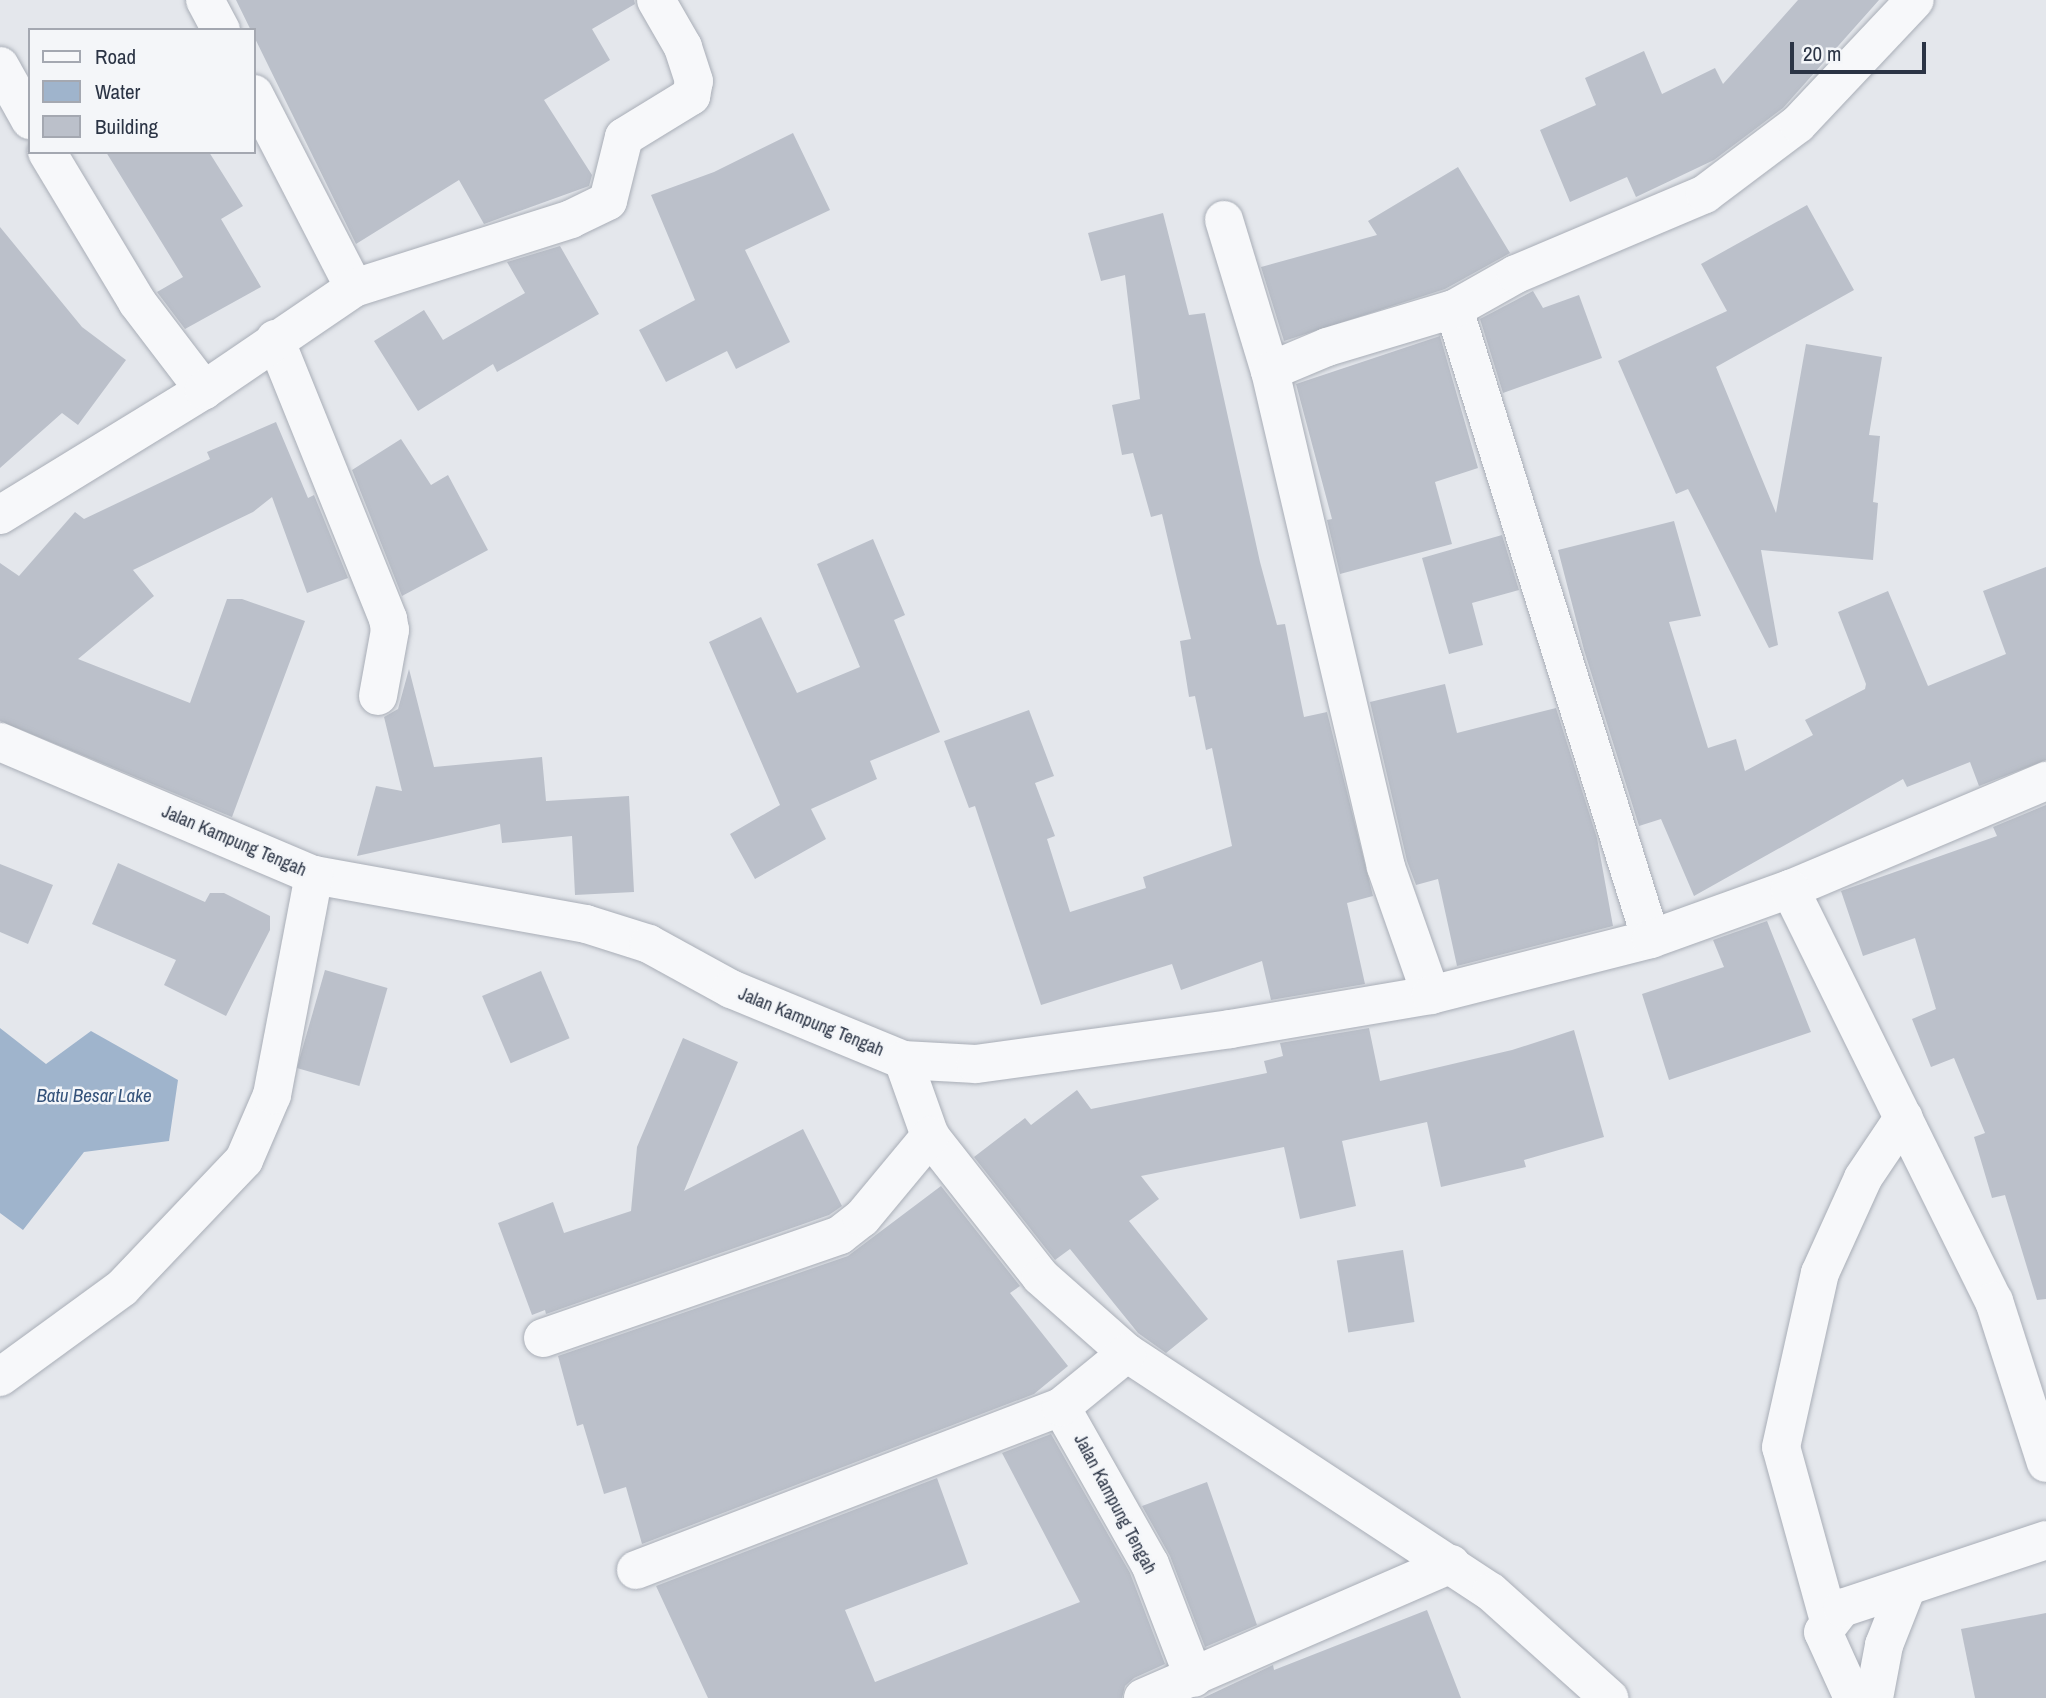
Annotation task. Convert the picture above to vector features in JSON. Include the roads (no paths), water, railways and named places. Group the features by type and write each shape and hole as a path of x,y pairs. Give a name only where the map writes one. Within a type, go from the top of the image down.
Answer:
{"street":[{"path":"205,0 220,28"},
{"path":"0,515 204,390 275,339 354,288 571,219 608,201 624,137 691,96 694,81 683,47 656,0"},
{"path":"1270,371 1327,347 1454,309 1516,275 1704,194 1798,124 1915,0"},
{"path":"0,66 28,116"},
{"path":"256,98 354,288"},
{"path":"48,154 137,302 204,390"},
{"path":"1224,220 1270,371 1386,867 1431,995"},
{"path":"1454,309 1651,939"},
{"path":"275,339 388,619 390,630 378,696"},
{"name":"Jalan Kampung Tengah","path":"0,742 314,875 586,924 649,944 731,989 904,1060 930,1136 1041,1277 1127,1353 1491,1592 1609,1698"},
{"path":"904,1060 976,1064 1230,1029 1431,995 1651,939 1790,889 2046,780"},
{"path":"0,1377 122,1288 244,1160 272,1096 314,875"},
{"path":"1790,889 1994,1301 2046,1464"},
{"path":"1829,1621 1781,1447 1820,1273 1863,1178 1904,1117"},
{"path":"543,1338 840,1235 862,1218 930,1136"},
{"path":"636,1570 1061,1407 1127,1353"},
{"name":"Jalan Kampung Tengah","path":"1061,1407 1150,1564 1194,1678"},
{"path":"1853,1698 1823,1632 1829,1621 1842,1608 2046,1540"},
{"path":"1143,1698 1451,1564"},
{"path":"1874,1698 1884,1645 1907,1587"}],"water":[{"name":"Batu Besar Lake","path":"0,1028 46,1064 91,1031 178,1080 169,1141 84,1152 23,1230 0,1213"}]}
